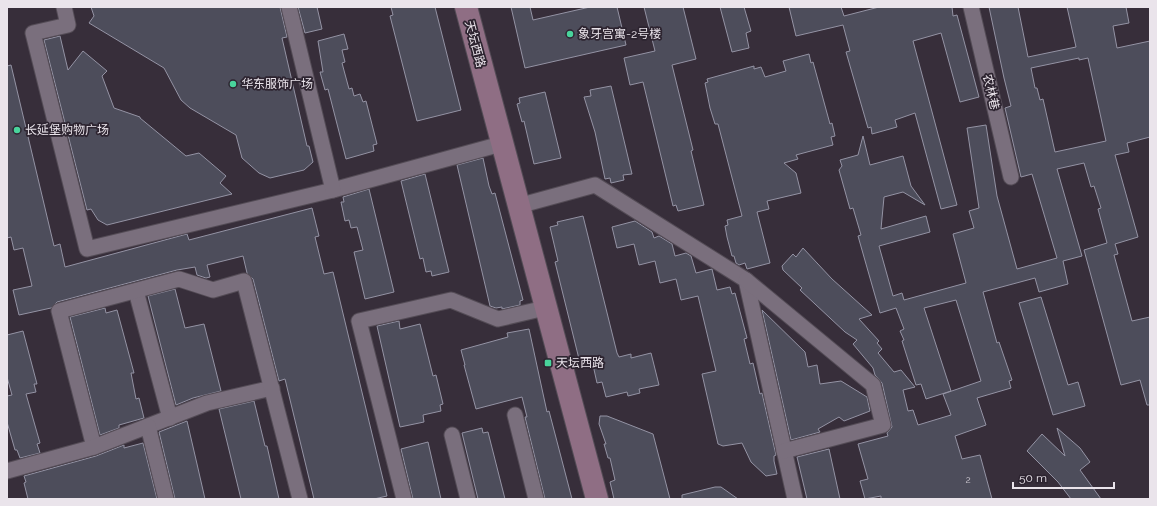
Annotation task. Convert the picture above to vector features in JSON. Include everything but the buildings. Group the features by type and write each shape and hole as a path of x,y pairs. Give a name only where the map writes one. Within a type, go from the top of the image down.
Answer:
{"street":[{"path":"64,7 68,25 34,33 87,249 333,190 501,144"},
{"path":"289,7 333,190"},
{"name":"天坛西路","path":"466,7 596,499"},
{"name":"农林巷","path":"970,7 1011,177"},
{"path":"518,206 596,185 746,280 873,385 883,426 784,451"},
{"path":"94,447 59,311 179,279 214,290 244,281 300,499"},
{"path":"746,280 795,499"},
{"path":"136,291 170,418"},
{"path":"404,499 359,321 451,300 498,319 545,308"},
{"path":"7,471 94,447 207,403 272,388"},
{"path":"515,415 536,499"},
{"path":"148,426 166,499"},
{"path":"452,435 468,499"}],"place":[{"name":"象牙宫寓-2号楼","path":"570,34"},
{"name":"华东服饰广场","path":"233,84"},
{"name":"长延堡购物广场","path":"17,130"},
{"name":"天坛西路","path":"548,363"}]}
